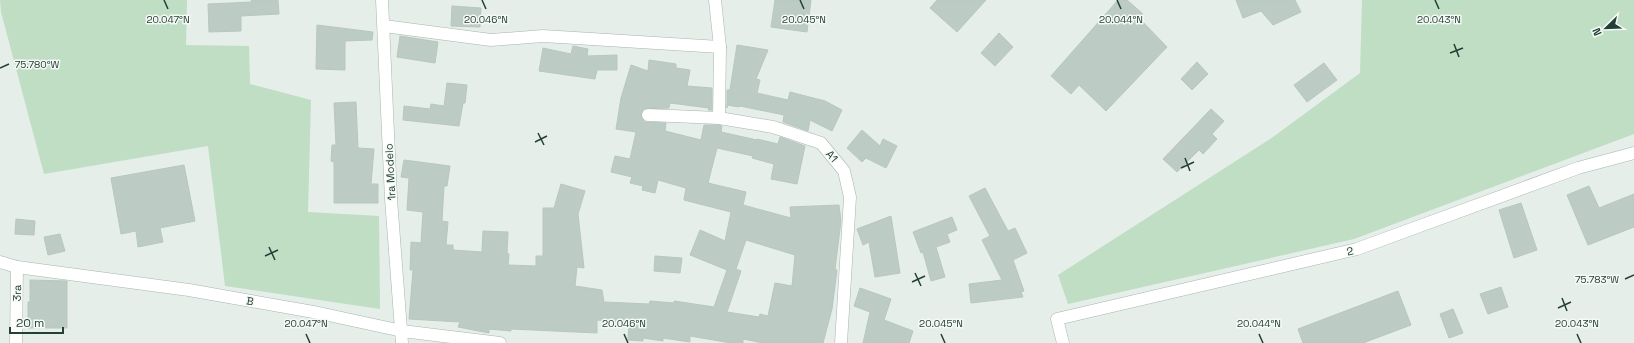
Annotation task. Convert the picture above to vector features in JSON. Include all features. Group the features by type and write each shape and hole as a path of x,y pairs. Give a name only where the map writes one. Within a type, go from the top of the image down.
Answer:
{"street":[{"name":"1ra Modelo","path":"382,0 391,199 402,337"},
{"path":"716,0 720,47 719,118"},
{"path":"384,26 491,40 543,36 720,47"},
{"name":"A1","path":"648,115 719,118 774,127 821,143 844,171 850,197 841,343"},
{"name":"2","path":"1063,343 1057,318 1357,249 1578,168 1634,153"},
{"name":"B","path":"0,262 17,267 189,290 319,313 402,337 500,343"},
{"name":"3ra","path":"16,343 17,267"}],"green space":[{"path":"0,0 187,0 186,45 249,46 250,84 311,100 308,212 379,216 380,309 225,286 208,146 44,174 1,12"},
{"path":"1362,0 1634,0 1634,134 1354,239 1068,304 1058,275 1273,137 1360,73"}],"building":[{"path":"251,0 278,0 279,14 241,16 241,31 209,32 208,4 252,2"},
{"path":"775,0 811,0 807,32 771,27"},
{"path":"937,0 986,0 957,32 930,8"},
{"path":"1118,0 1127,0 1143,14 1139,18 1167,47 1106,111 1079,85 1071,94 1051,76"},
{"path":"1236,0 1295,0 1301,12 1273,25 1261,11 1243,18"},
{"path":"452,6 481,8 480,27 451,26"},
{"path":"317,25 373,32 372,40 345,41 345,70 316,69"},
{"path":"999,33 1013,47 995,66 981,53"},
{"path":"400,36 438,42 435,63 397,57"},
{"path":"737,45 768,50 756,79 760,80 757,93 788,100 790,92 825,101 842,110 832,131 810,120 808,131 783,122 784,115 740,106 727,105 727,90 730,90"},
{"path":"573,46 588,49 587,56 617,55 617,70 597,70 595,79 539,71 543,48 571,54"},
{"path":"649,60 676,64 676,68 690,70 687,86 712,88 712,110 708,110 709,108 670,103 669,108 644,109 641,115 644,122 666,123 665,131 701,140 704,125 718,125 722,126 721,132 778,144 780,137 805,146 797,184 771,179 774,164 752,158 753,156 717,148 708,183 746,192 743,205 791,218 790,207 839,205 841,221 835,269 837,270 832,309 823,343 763,343 743,339 743,343 731,343 690,336 690,342 663,338 663,341 643,338 643,341 628,340 629,323 597,320 597,333 489,329 489,333 458,327 460,322 409,319 413,270 410,270 411,242 421,243 423,212 407,210 409,178 401,177 404,160 450,166 447,186 444,186 442,221 448,222 446,245 453,245 453,250 482,252 483,231 508,232 508,265 536,266 536,256 543,256 543,208 554,208 561,184 585,191 578,214 584,268 577,267 575,286 602,290 604,302 649,304 650,301 674,303 674,301 714,307 727,270 690,255 700,230 725,241 731,212 684,200 686,188 658,180 655,193 642,190 643,186 630,183 632,177 611,172 615,156 630,159 636,132 616,129 621,98 631,65 648,71","holes":["746,240 795,255 792,286 775,283 768,316 760,314 759,317 727,312 741,271 736,269"]},
{"path":"1197,62 1208,74 1192,90 1181,79"},
{"path":"1324,63 1337,80 1307,102 1294,85"},
{"path":"447,83 467,85 465,103 463,103 459,126 403,120 404,106 430,109 431,104 444,106"},
{"path":"356,102 358,148 374,149 371,184 378,184 378,203 334,203 334,162 331,161 332,145 336,145 334,103"},
{"path":"1211,109 1224,121 1212,134 1217,139 1203,154 1199,150 1177,172 1163,159"},
{"path":"862,130 880,146 883,139 897,146 886,168 866,158 862,162 847,148"},
{"path":"184,165 195,221 160,228 163,242 138,247 136,231 121,234 111,178"},
{"path":"1589,186 1599,208 1634,194 1634,227 1588,245 1567,195"},
{"path":"985,188 1008,231 1015,228 1027,253 1013,260 1024,291 1021,292 1023,297 971,303 969,284 1002,280 982,240 990,236 969,196"},
{"path":"1521,203 1537,250 1514,258 1499,210"},
{"path":"891,216 900,273 875,277 869,242 863,245 857,229"},
{"path":"952,217 957,230 947,234 950,242 936,247 945,277 931,281 923,252 921,253 913,232"},
{"path":"16,219 35,221 34,235 15,234"},
{"path":"60,234 65,251 48,255 44,237"},
{"path":"655,256 682,258 680,273 654,271"},
{"path":"30,280 67,281 67,328 28,328"},
{"path":"1501,287 1508,307 1488,314 1480,294"},
{"path":"860,288 891,299 884,320 913,331 909,343 863,343 870,312 854,306"},
{"path":"1398,291 1411,325 1363,343 1303,343 1298,329"},
{"path":"1453,309 1463,333 1449,338 1440,314"}]}
